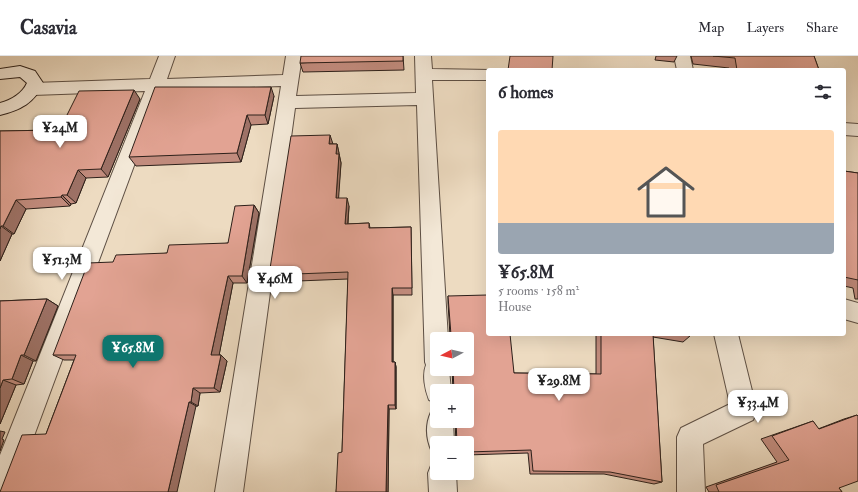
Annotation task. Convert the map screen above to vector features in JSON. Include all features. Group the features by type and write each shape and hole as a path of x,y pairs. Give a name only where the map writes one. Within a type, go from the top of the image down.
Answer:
{"street":[{"path":"7,73 24,56"},
{"path":"0,490 167,56"},
{"path":"229,492 294,56"},
{"path":"436,332 423,65 486,75"},
{"path":"0,109 22,100 33,89 35,83 29,74 7,73"},
{"path":"33,89 290,80"},
{"path":"287,102 425,99"},
{"path":"846,129 858,130"},
{"path":"846,310 858,313"},
{"path":"691,492 690,437 744,411 726,336"},
{"path":"442,480 443,492"}],"building":[{"path":"301,56 403,56 403,61 300,63"},
{"path":"510,56 553,56 552,68 508,68"},
{"path":"713,56 814,56 818,68 737,68 735,58"},
{"path":"155,87 271,87 265,115 247,115 237,153 129,157"},
{"path":"134,90 101,169 78,170 67,195 62,195 61,197 16,200 0,229 0,131 55,130 59,123 63,123 79,91"},
{"path":"330,135 329,144 337,144 336,154 339,154 336,198 347,198 345,224 369,223 369,228 411,227 412,288 392,288 392,362 395,362 395,405 388,405 386,492 336,492 338,453 342,452 348,272 269,275 291,136"},
{"path":"846,171 858,173 858,280 846,277"},
{"path":"254,205 242,276 228,276 211,355 221,355 214,388 193,388 191,402 189,402 168,492 0,492 22,435 46,434 76,355 53,355 88,263 113,262 116,255 167,253 169,245 228,243 235,206"},
{"path":"486,295 486,336 510,336 514,373 601,374 601,336 653,336 662,482 610,472 533,471 531,450 474,452 474,436 457,436 456,428 474,428 474,384 454,384 453,376 474,376 474,332 451,332 448,296"},
{"path":"47,299 24,355 21,355 12,379 3,380 0,388 0,301"},
{"path":"857,415 858,481 839,488 842,492 719,492 716,485 789,460 772,436 813,421 819,429"}]}
